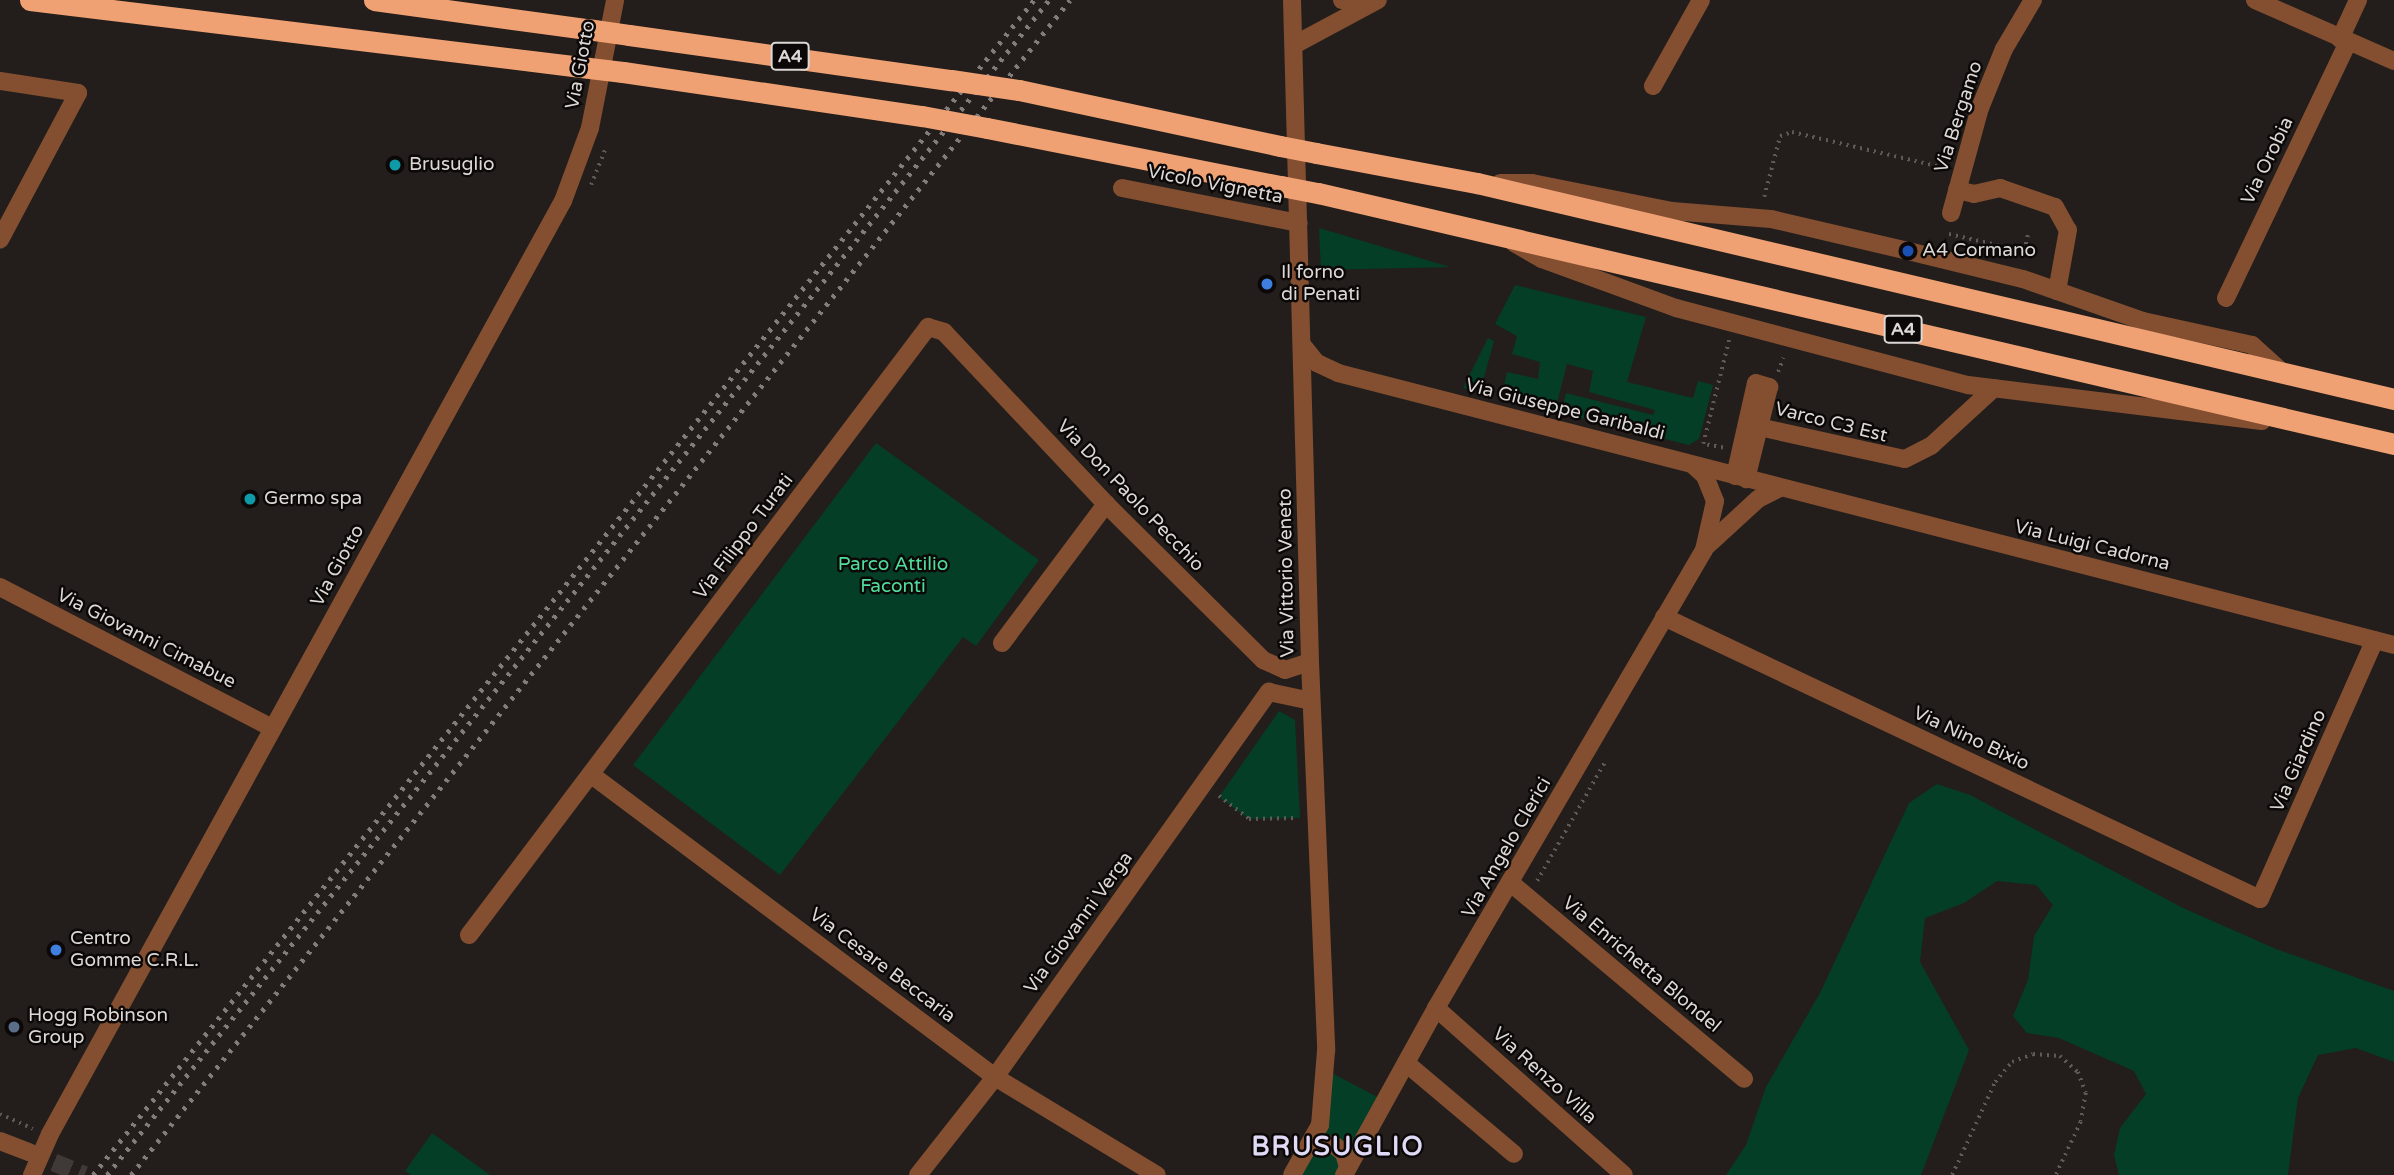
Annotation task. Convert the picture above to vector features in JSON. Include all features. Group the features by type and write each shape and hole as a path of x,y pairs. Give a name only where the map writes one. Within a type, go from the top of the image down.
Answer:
{"highway":[{"name":"A4","path":"30,0 581,66 988,128 1318,193 2394,444"},
{"name":"A4","path":"374,0 1019,90 1280,146 1476,183 2394,399"}],"street":[{"name":"Via Giotto","path":"32,1175 50,1134 563,201 590,128 615,0"},
{"name":"Via Vittorio Veneto","path":"1292,0 1306,407 1311,701 1326,1051 1324,1109 1312,1143 1292,1175"},
{"path":"1342,0 1372,3"},
{"path":"1653,86 1701,0"},
{"name":"Via Bergamo","path":"1951,213 1980,108 2004,49 2033,0"},
{"path":"2255,0 2394,61"},
{"name":"Via Orobia","path":"2226,298 2344,40 2358,0"},
{"path":"1294,45 1372,3"},
{"path":"0,81 78,93 0,240"},
{"path":"1476,183 1532,183 1672,211 1771,219 2057,291 2143,321 2252,345 2282,372"},
{"name":"Vicolo Vignetta","path":"1122,188 1299,223"},
{"path":"1957,190 1974,194 2000,188 2055,206 2068,230 2057,291"},
{"path":"1499,234 1542,259 1676,308 1968,385 2078,396 2161,412 2306,424"},
{"name":"Via Don Paolo Pecchio","path":"932,326 944,332 1106,504 1263,660"},
{"name":"Via Filippo Turati","path":"469,935 593,776 924,330 932,326"},
{"name":"Via Giuseppe Garibaldi","path":"1303,346 1317,363 1338,373 1780,488"},
{"path":"1306,407 1320,384 1338,373"},
{"path":"1741,477 1759,427 1767,383"},
{"path":"1741,477 1767,383"},
{"name":"Varco C3 Est","path":"1759,427 1905,459 1932,445 1994,388"},
{"name":"Via Angelo Clerici","path":"1346,1171 1436,1008 1519,890 1664,617 1703,550 1716,501 1705,476 1693,465"},
{"name":"Via Angelo Clerici","path":"1703,550 1745,509 1780,488"},
{"name":"Via Luigi Cadorna","path":"1780,488 2394,645"},
{"path":"1002,643 1106,504"},
{"name":"Via Giovanni Cimabue","path":"0,587 272,728"},
{"name":"Via Nino Bixio","path":"1664,617 2260,899"},
{"name":"Via Giardino","path":"2260,899 2375,640"},
{"path":"1263,660 1285,670 1310,662"},
{"path":"1263,660 1269,692 1311,701"},
{"name":"Via Giovanni Verga","path":"918,1175 995,1077 1269,692"},
{"name":"Via Cesare Beccaria","path":"593,776 995,1077 1157,1175"},
{"name":"Via Enrichetta Blondel","path":"1519,890 1744,1079"},
{"name":"Via Renzo Villa","path":"1436,1008 1624,1175"},
{"path":"1406,1063 1514,1154"},
{"path":"0,1141 29,1152"},
{"path":"1312,1143 1334,1145 1344,1153 1346,1171"}],"path":[{"path":"1764,197 1780,136 1792,132 1961,172"},
{"path":"1951,213 1946,233 2024,251 2028,233"},
{"path":"1999,255 2011,258 2014,249"},
{"path":"1703,444 1729,340"},
{"path":"1767,383 1781,358 1795,361"},
{"path":"1519,890 1610,753"},
{"path":"1203,785 1249,819 1316,817"},
{"path":"1952,1175 1995,1082 2012,1062 2034,1054 2060,1056 2078,1072 2086,1093 2081,1122 2056,1175"}],"green space":[{"path":"1319,228 1450,267 1321,270"},
{"path":"1515,285 1646,317 1627,382 1693,398 1698,381 1713,385 1699,439 1689,445 1561,413 1566,393 1653,415 1655,410 1589,392 1593,371 1567,364 1555,411 1501,398 1507,372 1538,379 1540,362 1512,354 1517,336 1495,324"},
{"path":"1488,338 1494,341 1480,392 1463,388"},
{"name":"Parco Attilio Faconti","path":"876,443 1039,560 976,646 963,637 780,875 633,765"},
{"path":"1279,711 1295,720 1300,818 1249,819 1219,797"},
{"path":"1937,784 1970,795 2183,908 2276,949 2394,991 2394,1062 2356,1048 2318,1055 2298,1098 2288,1175 2119,1175 2114,1155 2120,1128 2146,1094 2134,1071 2059,1038 2027,1033 2013,1016 2028,980 2034,936 2053,905 2036,885 1997,881 1964,903 1925,918 1920,962 1969,1050 1921,1175 1726,1175 1746,1145 1766,1087 1820,993 1909,803"},
{"path":"1326,1070 1385,1101 1344,1175 1292,1175 1312,1143"},
{"path":"432,1133 490,1175 411,1175 405,1171"}],"tunnel":[{"path":"29,1152 84,1175"}],"railway":[{"path":"93,1175 1034,0"},
{"path":"107,1175 1049,0"},
{"path":"131,1175 1070,0"}],"place":[{"name":"Brusuglio","path":"395,165"},
{"name":"A4 Cormano","path":"1908,251"},
{"name":"Il forno di Penati","path":"1267,284"},
{"name":"Germo spa","path":"250,499"},
{"name":"Centro Gomme C.R.L.","path":"56,950"},
{"name":"Hogg Robinson Group","path":"14,1027"}],"district":[{"name":"BRUSUGLIO","path":"1338,1147"}]}
